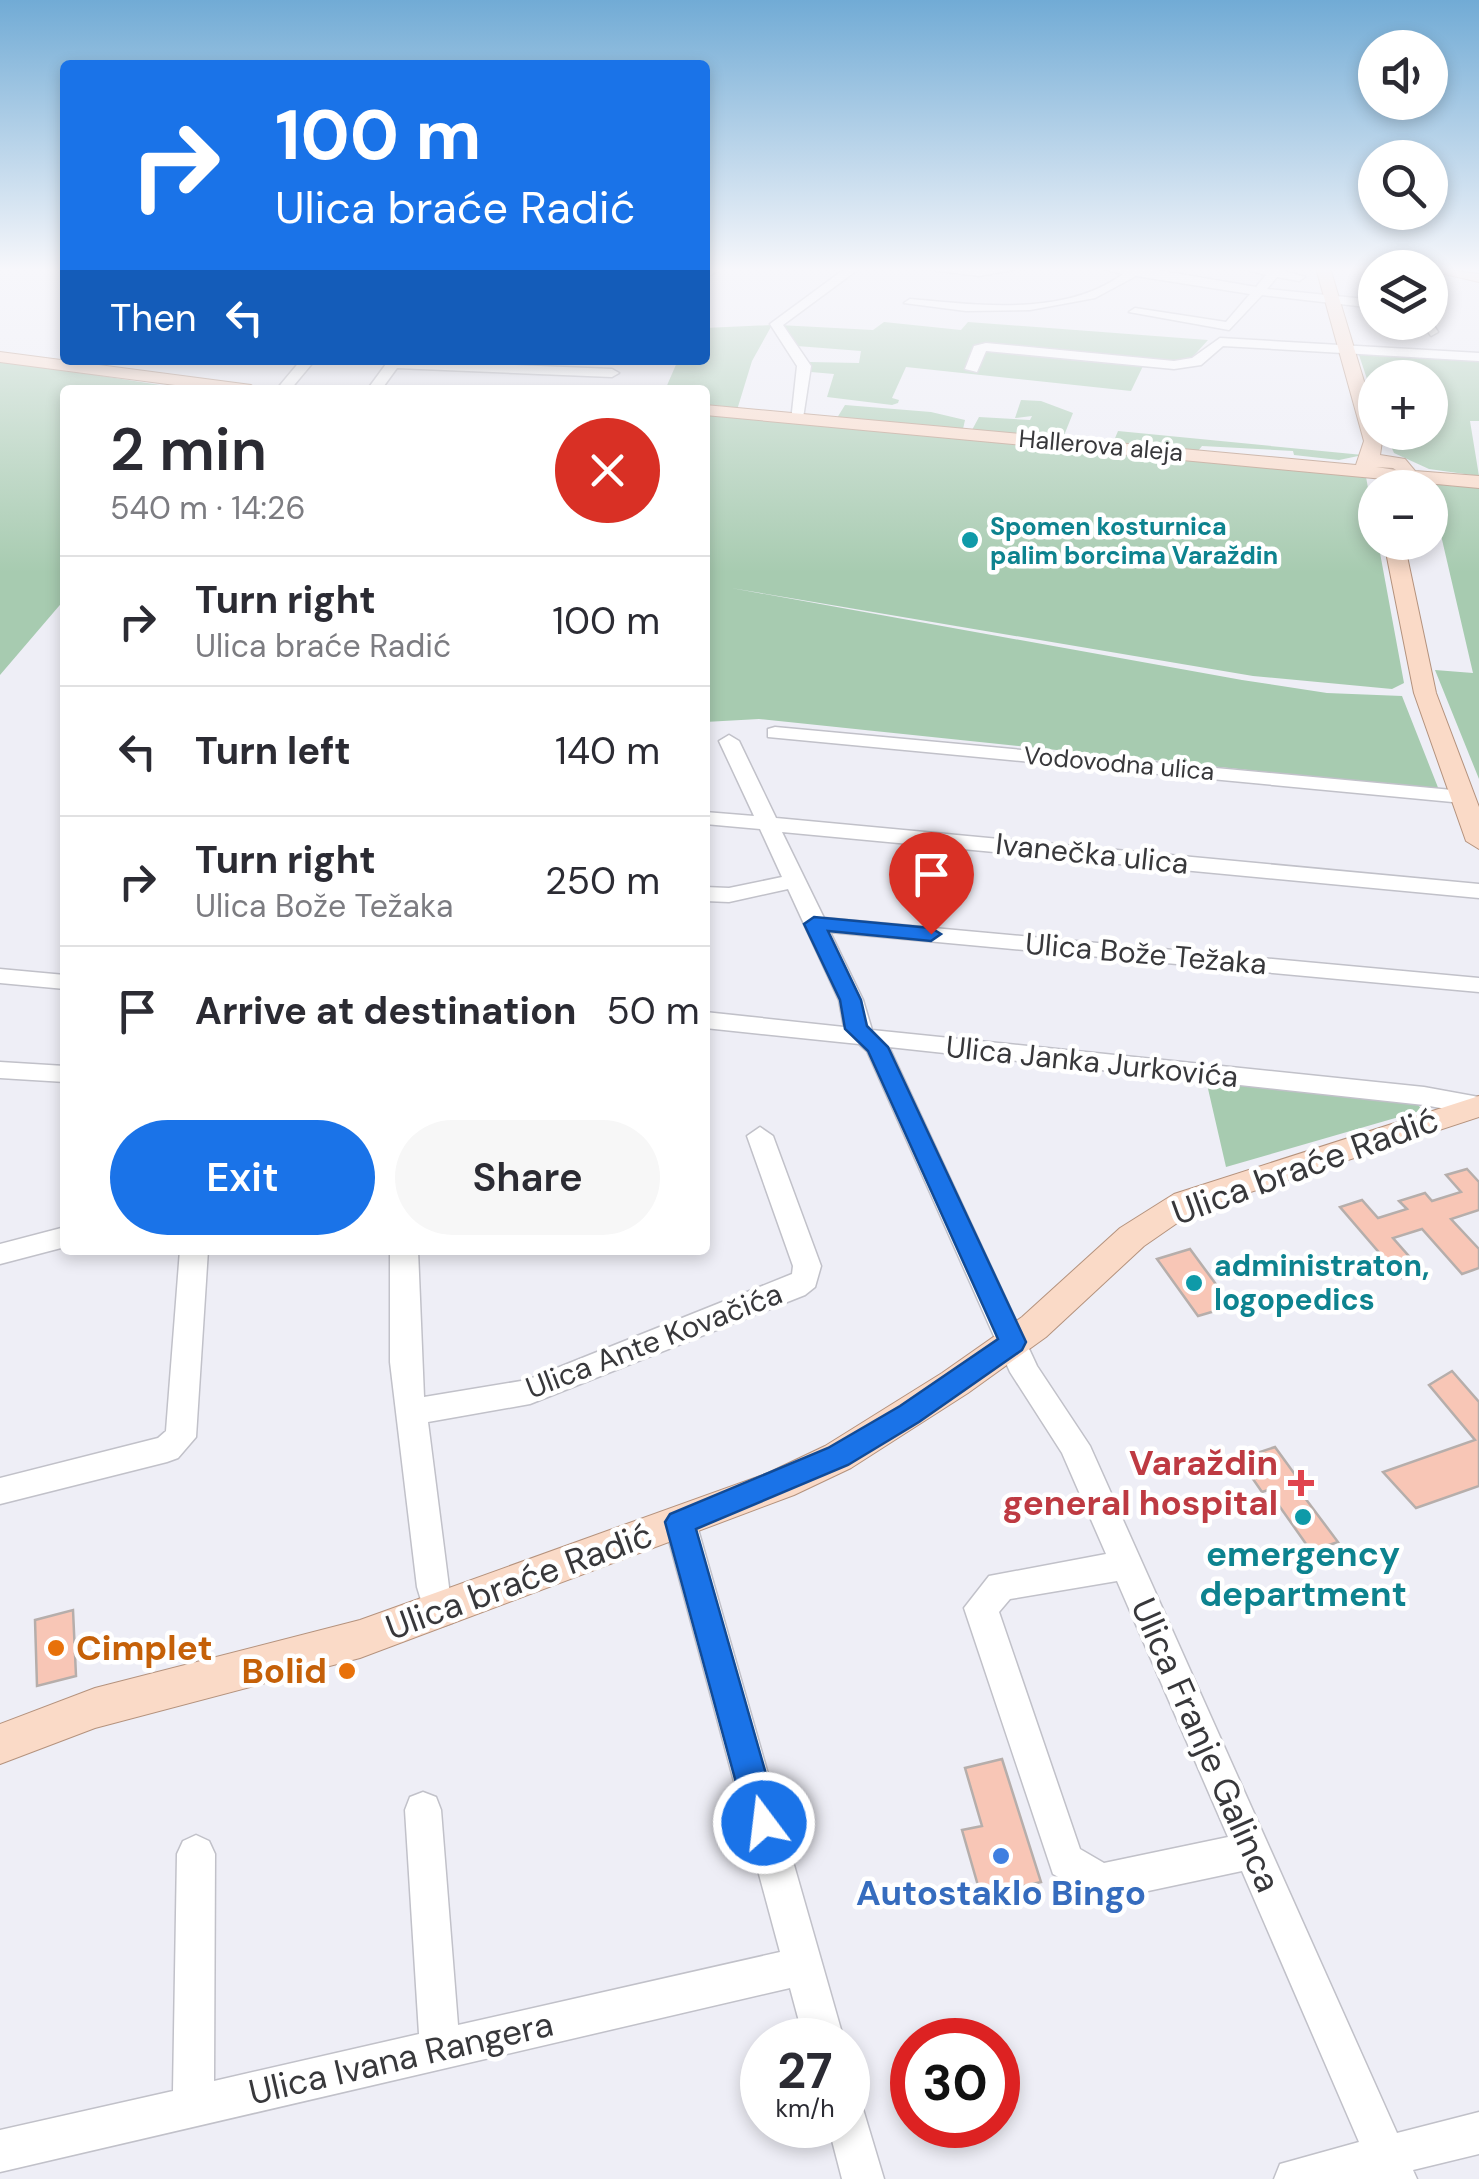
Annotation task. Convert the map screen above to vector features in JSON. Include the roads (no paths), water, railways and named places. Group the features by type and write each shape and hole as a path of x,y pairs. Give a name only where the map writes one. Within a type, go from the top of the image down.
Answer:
{"main road":[{"path":"96,370 213,385"},
{"path":"1351,370 1384,470"},
{"name":"Hallerova aleja","path":"710,410 1368,470"},
{"name":"Hallerova aleja","path":"1448,479 1474,482"},
{"path":"1398,560 1425,693 1479,841"},
{"name":"Ulica braće Radić","path":"0,1744 95,1708 360,1639 440,1612 680,1522 838,1457 909,1414 1012,1342 1072,1295 1132,1237 1186,1202 1479,1106"}],"street":[{"path":"796,418 803,370"},
{"name":"Vodovodna ulica","path":"774,733 1463,797"},
{"name":"Ulica Franje Galinca","path":"728,741 851,1000 856,1029 877,1047 1025,1372 1075,1446 1124,1565 1255,1850 1390,2168"},
{"name":"Ivanečka ulica","path":"710,818 1479,891"},
{"path":"710,894 730,895 795,881"},
{"name":"Ulica Bože Težaka","path":"814,924 1479,985"},
{"path":"0,976 60,982"},
{"name":"Ulica Janka Jurkovića","path":"710,1021 1424,1096 1479,1106"},
{"path":"0,1070 60,1074"},
{"name":"Ulica Ante Kovačića","path":"411,1412 530,1392 796,1287 805,1279 807,1266 760,1136"},
{"path":"0,1254 60,1238"},
{"path":"0,1490 167,1449 181,1437 194,1255"},
{"path":"404,1255 402,1299 411,1412 433,1587 440,1612"},
{"path":"680,1522 818,2018"},
{"path":"1124,1565 1001,1586 981,1608 1066,1861 1101,1882 1255,1850"},
{"path":"423,1810 440,2048"},
{"path":"193,2106 196,1854"},
{"name":"Ulica Ivana Rangera","path":"0,2150 803,1966"},
{"path":"1295,2179 1390,2168 1479,2133"},
{"path":"855,2148 863,2179"}],"place":[{"name":"Spomen kosturnica palim borcima Varaždin","path":"970,540"},
{"name":"administraton, logopedics","path":"1194,1283"},
{"name":"Varaždin general hospital","path":"1301,1483"},
{"name":"emergency department","path":"1303,1517"},
{"name":"Cimplet","path":"56,1648"},
{"name":"Bolid","path":"347,1671"},
{"name":"Autostaklo Bingo","path":"1001,1856"}]}
